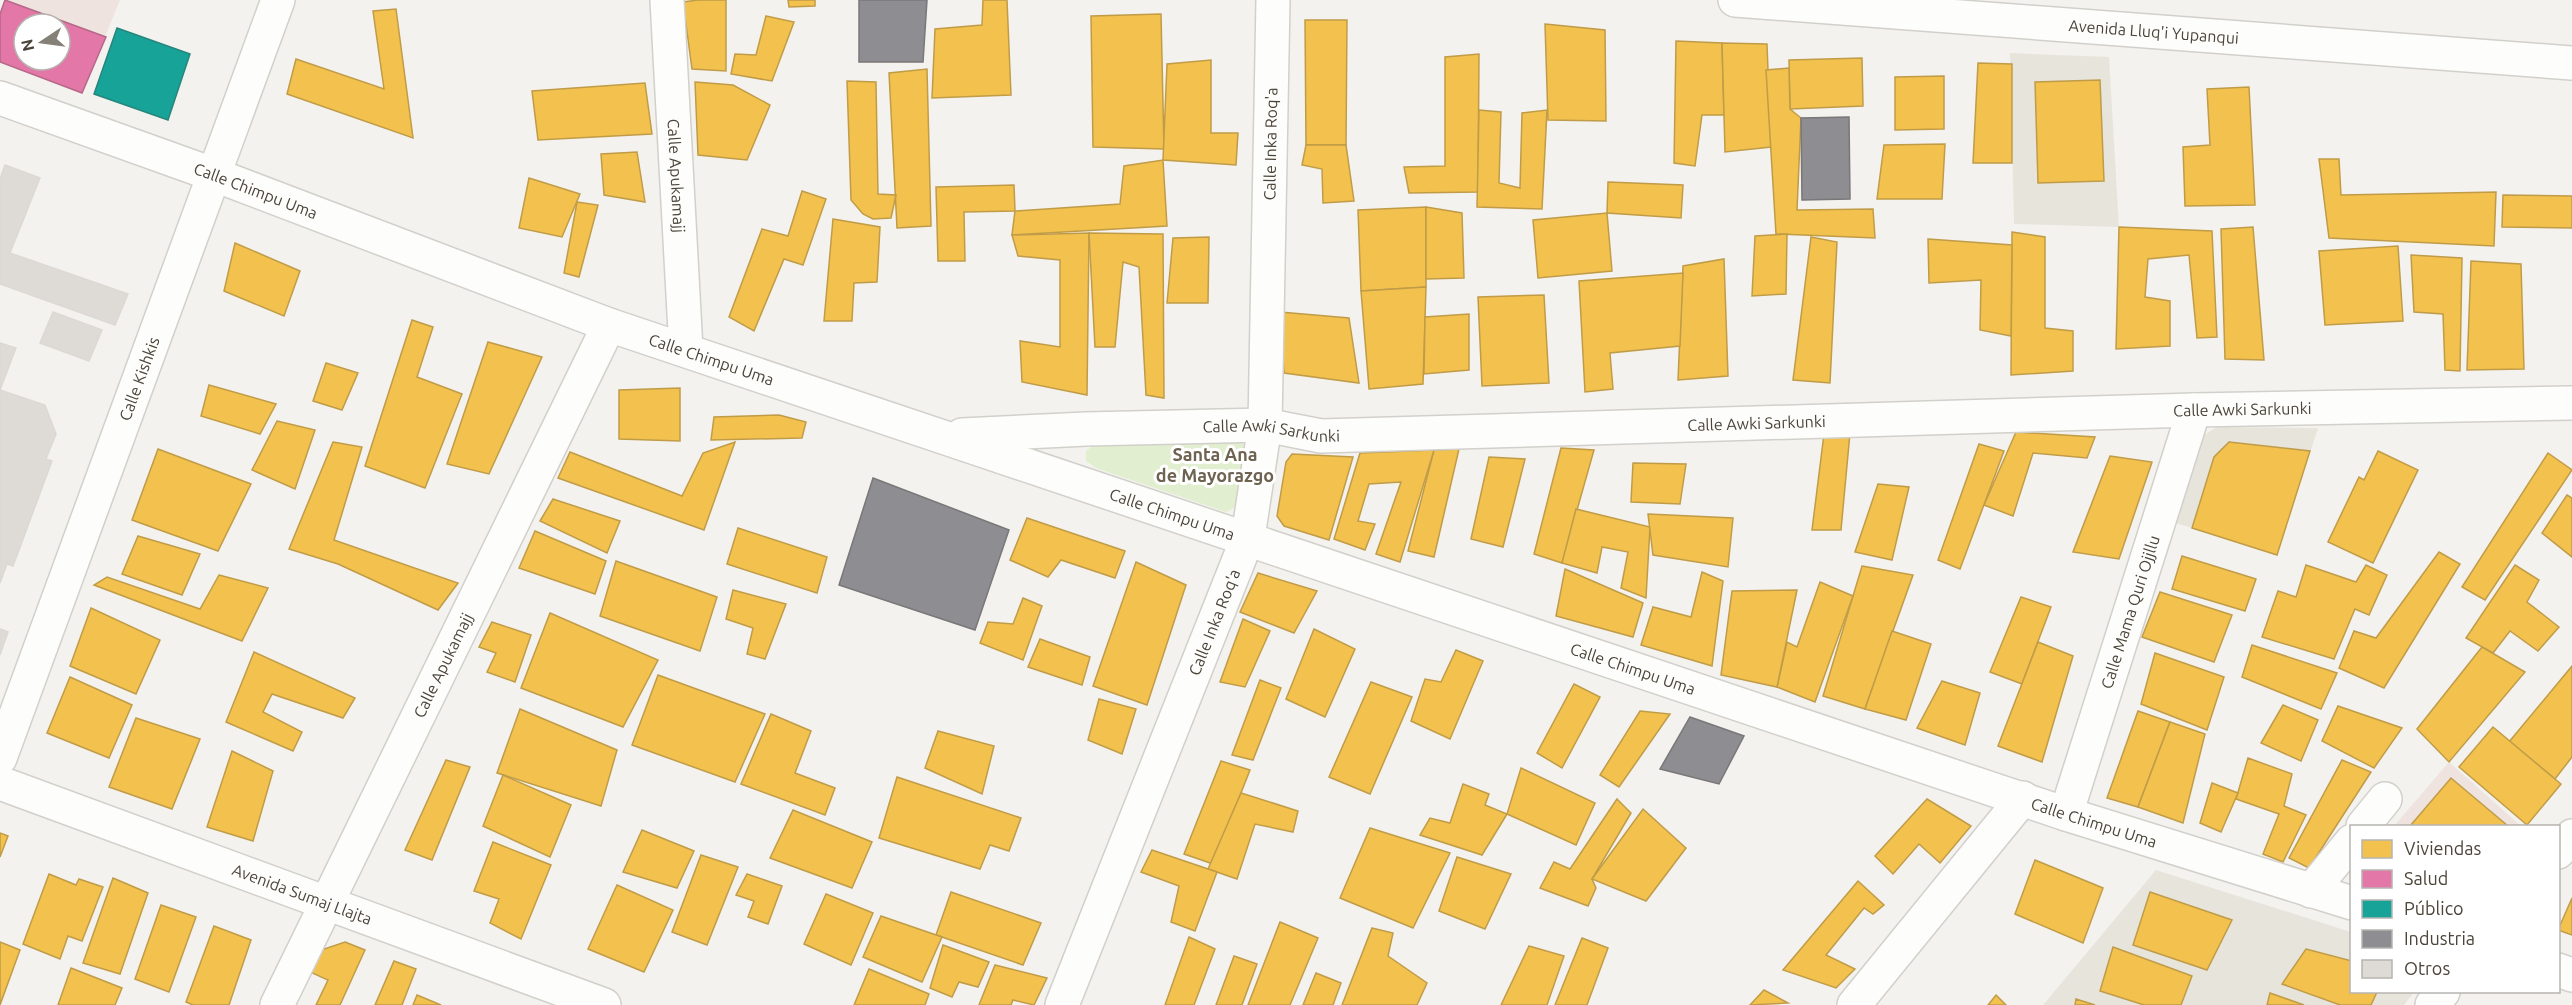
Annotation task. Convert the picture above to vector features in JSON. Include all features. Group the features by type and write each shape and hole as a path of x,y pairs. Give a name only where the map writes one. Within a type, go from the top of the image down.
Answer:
{"street":[{"name":"Calle Kishkis","path":"0,758 278,0"},
{"name":"Calle Apukamajj","path":"667,0 686,350"},
{"name":"Calle Inka Roq'a","path":"1062,1005 1248,537 1265,425 1273,0"},
{"name":"Avenida Lluq'i Yupanqui","path":"1735,0 2572,63"},
{"name":"Calle Chimpu Uma","path":"0,98 215,175 609,325 1248,537 2066,814 2350,902"},
{"name":"Calle Apukamajj","path":"277,1005 609,325"},
{"name":"Calle Awki Sarkunki","path":"943,436 1086,429 1265,425 1321,436 2194,410 2572,403"},
{"name":"Calle Mama Quri Ojjllu","path":"2066,814 2194,410"},
{"path":"1082,482 1073,469 1070,454 1075,440 1086,429"},
{"name":"Avenida Sumaj Llajta","path":"0,783 604,1005"},
{"path":"1854,1005 2023,798"},
{"path":"2364,825 2385,799"},
{"path":"2560,851 2572,836"},
{"path":"2311,891 2350,843"},
{"path":"2432,1005 2442,993"}],"shaded area":[{"path":"5,0 120,0 82,93 26,72 72,72 72,12 12,12 12,67 0,62 0,14"},
{"path":"2010,53 2109,57 2119,227 2014,224"},
{"path":"2217,427 2318,428 2277,555 2176,523 2204,435"},
{"path":"2449,762 2520,825 2395,825"},
{"path":"2156,870 2350,932 2350,993 2413,993 2404,1005 2043,1005"}],"green space":[{"path":"1236,440 1246,446 1236,507 1226,512 1096,468 1086,461 1086,451 1095,444"}],"building: Viviendas":[{"path":"726,0 726,71 692,69 683,2"},
{"path":"788,0 815,0 815,6 789,7"},
{"path":"983,0 1007,0 1011,95 932,98 935,29 982,25"},
{"path":"396,9 413,138 287,94 296,59 384,89 373,11"},
{"path":"1161,14 1164,149 1093,147 1091,16"},
{"path":"766,16 794,22 772,81 731,74 735,54 756,55"},
{"path":"1305,20 1347,20 1346,145 1306,145"},
{"path":"1545,24 1605,30 1606,121 1548,120"},
{"path":"1676,41 1722,43 1724,115 1702,115 1695,166 1674,163"},
{"path":"1722,43 1767,44 1771,147 1725,152"},
{"path":"1479,54 1478,192 1409,193 1404,167 1445,166 1445,57"},
{"path":"1862,58 1863,106 1790,109 1789,60"},
{"path":"1211,60 1211,133 1238,133 1236,165 1163,160 1167,64"},
{"path":"1978,63 2012,64 2012,163 1973,163"},
{"path":"1789,68 1790,109 1801,118 1797,210 1873,209 1875,238 1776,234 1766,70"},
{"path":"927,69 931,226 897,228 889,73"},
{"path":"1944,76 1944,129 1895,130 1895,77"},
{"path":"2100,80 2104,181 2038,183 2035,82"},
{"path":"847,81 876,82 878,194 896,195 891,218 873,219 863,214 851,200"},
{"path":"695,82 733,85 770,105 747,160 698,155"},
{"path":"645,83 652,134 538,140 532,91"},
{"path":"2249,87 2255,205 2185,206 2183,147 2210,145 2207,89"},
{"path":"1479,110 1501,112 1499,183 1520,188 1522,113 1547,110 1542,209 1477,207"},
{"path":"1945,144 1942,199 1877,199 1884,145"},
{"path":"1306,145 1346,145 1354,201 1323,203 1322,169 1302,165"},
{"path":"637,152 645,202 604,195 601,154"},
{"path":"2319,159 2339,159 2341,195 2496,192 2494,246 2329,238"},
{"path":"1163,160 1167,226 1012,235 1015,211 1120,204 1124,166"},
{"path":"529,178 580,194 562,237 519,228"},
{"path":"1608,182 1683,185 1681,218 1607,213"},
{"path":"1014,185 1015,211 964,212 965,261 938,261 936,187"},
{"path":"802,191 826,199 803,265 784,259 754,331 729,317 762,229 788,236"},
{"path":"2503,195 2572,196 2572,228 2502,227"},
{"path":"577,202 598,205 579,277 564,273"},
{"path":"1426,207 1426,287 1361,291 1358,210"},
{"path":"1426,207 1462,213 1464,278 1426,279"},
{"path":"1607,213 1612,271 1538,278 1533,220"},
{"path":"833,219 880,227 877,282 854,283 852,321 824,321"},
{"path":"2119,227 2212,231 2217,337 2197,338 2189,255 2148,259 2145,297 2170,301 2170,346 2116,349"},
{"path":"2253,227 2264,360 2225,359 2221,229"},
{"path":"2012,232 2045,237 2045,328 2073,331 2073,371 2011,375"},
{"path":"1089,233 1087,395 1022,382 1020,341 1060,347 1060,260 1018,256 1012,235"},
{"path":"1089,233 1163,234 1164,398 1146,395 1139,267 1123,262 1115,347 1095,347"},
{"path":"1787,234 1786,294 1752,296 1755,236"},
{"path":"1209,237 1208,303 1167,303 1173,238"},
{"path":"1811,237 1837,242 1830,383 1793,380"},
{"path":"1928,239 2012,245 2011,336 1980,330 1981,280 1929,283"},
{"path":"235,243 300,271 284,316 224,291"},
{"path":"2398,246 2403,321 2325,325 2319,251"},
{"path":"2411,255 2462,258 2460,371 2445,370 2443,314 2414,312"},
{"path":"1724,259 1728,376 1678,380 1683,266"},
{"path":"2471,261 2521,264 2524,369 2467,370"},
{"path":"1683,273 1680,346 1610,353 1613,389 1585,392 1579,281"},
{"path":"1426,287 1423,384 1369,389 1361,291"},
{"path":"1544,295 1549,383 1482,386 1478,297"},
{"path":"1280,312 1349,318 1359,383 1284,373"},
{"path":"1469,314 1469,370 1424,374 1425,317"},
{"path":"412,320 433,327 417,377 462,394 425,488 365,466"},
{"path":"488,342 542,357 489,474 447,464"},
{"path":"326,363 358,373 342,410 313,401"},
{"path":"209,385 276,404 260,434 201,416"},
{"path":"680,388 680,441 619,439 619,390"},
{"path":"779,415 806,422 802,438 711,440 714,417"},
{"path":"277,421 315,430 295,489 252,470"},
{"path":"2016,432 2095,437 2087,458 2033,453 2013,516 1984,505"},
{"path":"1850,433 1841,530 1812,530 1824,434"},
{"path":"333,442 362,447 334,540 458,583 438,610 338,564 289,549"},
{"path":"735,442 704,530 558,478 570,452 682,496 703,453"},
{"path":"2229,442 2310,451 2277,555 2192,528 2214,457"},
{"path":"1979,444 2004,451 1960,569 1938,560"},
{"path":"1561,448 1594,450 1562,563 1534,554"},
{"path":"158,449 251,484 218,551 132,520"},
{"path":"1459,449 1434,557 1408,551 1434,450"},
{"path":"1434,450 1400,562 1376,554 1401,482 1369,484 1358,521 1375,524 1365,550 1334,539 1360,453"},
{"path":"2378,451 2418,470 2373,563 2328,542 2359,477 2364,480"},
{"path":"2548,453 2572,470 2485,600 2462,587"},
{"path":"1292,454 1353,457 1329,540 1284,526 1277,516 1286,462"},
{"path":"2110,456 2152,462 2119,559 2073,552"},
{"path":"1489,457 1525,459 1503,547 1471,539"},
{"path":"1633,463 1686,464 1680,504 1631,502"},
{"path":"1878,484 1909,487 1892,560 1855,552"},
{"path":"2567,495 2572,498 2572,557 2542,533"},
{"path":"553,499 620,521 607,553 540,521"},
{"path":"1576,509 1650,527 1646,598 1621,588 1628,552 1602,547 1597,573 1562,563"},
{"path":"1648,514 1733,518 1728,567 1653,555"},
{"path":"1027,518 1125,551 1115,578 1061,560 1048,577 1010,560"},
{"path":"738,528 827,557 817,593 727,564"},
{"path":"535,531 606,561 595,594 519,568"},
{"path":"138,536 200,554 182,595 122,574"},
{"path":"2439,552 2460,564 2384,688 2339,668 2354,631 2376,638"},
{"path":"2182,556 2256,579 2245,611 2172,589"},
{"path":"616,561 717,597 700,651 600,616"},
{"path":"1136,562 1186,585 1147,705 1093,686"},
{"path":"2306,565 2356,582 2366,565 2387,575 2369,615 2355,609 2334,659 2262,637 2278,591 2296,597"},
{"path":"2515,565 2539,580 2527,602 2559,627 2538,651 2510,631 2493,653 2466,638"},
{"path":"1862,566 1913,575 1865,709 1823,696"},
{"path":"1565,569 1643,603 1633,637 1556,616"},
{"path":"1702,572 1723,581 1712,666 1641,645 1653,607 1691,617"},
{"path":"1258,573 1317,591 1294,633 1240,612"},
{"path":"219,575 268,588 242,641 94,585 107,577 200,609"},
{"path":"1820,582 1853,596 1815,702 1777,687 1787,642 1797,647"},
{"path":"733,590 786,604 765,659 747,654 753,628 726,619"},
{"path":"1797,590 1777,687 1721,675 1732,591"},
{"path":"2160,592 2232,615 2214,662 2142,637"},
{"path":"2021,597 2051,607 2022,684 1990,672"},
{"path":"1023,598 1042,606 1023,660 980,643 988,622 1013,624"},
{"path":"91,608 160,640 136,694 70,666"},
{"path":"550,613 658,660 623,727 521,688"},
{"path":"1243,619 1270,631 1245,687 1220,682"},
{"path":"492,622 531,635 515,682 487,672 496,653 479,647"},
{"path":"1314,629 1355,649 1325,717 1286,699"},
{"path":"1892,631 1931,644 1906,720 1865,709"},
{"path":"1040,639 1090,657 1082,685 1028,667"},
{"path":"2038,642 2073,656 2042,762 1998,746"},
{"path":"2252,645 2337,673 2321,709 2242,677"},
{"path":"2482,647 2525,672 2449,762 2417,729"},
{"path":"1456,650 1483,661 1450,739 1411,721 1425,679 1441,682"},
{"path":"254,652 355,698 343,718 272,694 263,712 302,732 293,751 226,722"},
{"path":"2155,653 2224,677 2207,730 2141,704"},
{"path":"2572,666 2572,757 2555,779 2509,742"},
{"path":"658,675 765,714 735,782 632,745"},
{"path":"70,677 132,705 109,758 47,733"},
{"path":"1260,680 1281,688 1253,760 1232,755"},
{"path":"1942,681 1980,693 1965,745 1917,728"},
{"path":"1371,682 1412,697 1370,794 1329,777"},
{"path":"1574,684 1600,697 1562,768 1537,753"},
{"path":"1099,699 1136,709 1122,754 1088,740"},
{"path":"2283,705 2318,720 2301,761 2261,743"},
{"path":"2338,706 2402,728 2374,768 2322,741"},
{"path":"520,709 617,750 601,806 497,773"},
{"path":"1640,711 1670,714 1619,787 1600,775"},
{"path":"2138,711 2170,722 2138,807 2107,798"},
{"path":"771,714 811,731 795,773 835,788 825,815 741,784"},
{"path":"136,718 200,739 172,809 109,787"},
{"path":"2170,722 2205,734 2183,823 2138,807"},
{"path":"2493,727 2561,784 2527,825 2459,767"},
{"path":"938,731 994,746 982,794 925,768"},
{"path":"232,751 273,771 253,841 207,827"},
{"path":"2248,758 2292,774 2284,806 2306,815 2283,862 2263,854 2279,814 2236,799"},
{"path":"446,760 470,767 432,860 405,850"},
{"path":"2342,760 2371,772 2309,868 2289,858"},
{"path":"1221,761 1250,770 1213,864 1184,854"},
{"path":"1521,768 1595,803 1576,845 1507,814"},
{"path":"503,775 571,805 550,857 483,826"},
{"path":"897,777 1021,818 1009,851 990,845 980,869 879,838"},
{"path":"2451,778 2507,825 2411,825"},
{"path":"2212,783 2238,793 2221,832 2200,823"},
{"path":"1463,784 1489,794 1485,805 1507,814 1482,855 1420,835 1430,818 1450,823"},
{"path":"1241,793 1298,811 1293,832 1255,824 1237,879 1208,869"},
{"path":"1617,799 1631,813 1592,879 1596,888 1588,906 1540,888 1554,862 1570,869"},
{"path":"1927,799 1971,826 1940,863 1919,844 1893,874 1875,856"},
{"path":"1643,809 1686,848 1646,901 1592,879"},
{"path":"793,810 872,842 852,888 770,858"},
{"path":"1370,828 1450,853 1413,928 1340,898"},
{"path":"642,830 694,851 677,888 623,872"},
{"path":"0,833 8,836 0,857"},
{"path":"493,842 551,865 521,939 490,923 499,899 474,891"},
{"path":"1152,850 1217,872 1195,931 1171,922 1179,886 1141,872"},
{"path":"701,855 738,867 707,945 672,932"},
{"path":"1457,857 1511,874 1485,929 1439,911"},
{"path":"2035,860 2103,888 2083,943 2015,914"},
{"path":"49,874 76,885 79,879 103,887 82,941 68,936 60,959 23,944"},
{"path":"747,874 782,886 768,924 748,917 754,901 736,895"},
{"path":"113,878 148,893 120,974 83,963"},
{"path":"1858,881 1884,905 1873,914 1864,908 1826,955 1855,969 1836,988 1783,970"},
{"path":"617,885 673,910 644,972 588,949"},
{"path":"951,892 1041,923 1023,965 936,935"},
{"path":"2150,892 2232,920 2207,970 2133,945"},
{"path":"826,894 873,913 851,965 804,944"},
{"path":"2572,898 2572,935 2560,931 2560,925"},
{"path":"161,905 196,917 169,992 135,979"},
{"path":"881,916 942,937 922,982 863,957"},
{"path":"1280,922 1318,938 1290,1005 1248,1005"},
{"path":"214,926 251,940 229,1005 193,1005 186,1002"},
{"path":"1372,928 1393,933 1388,956 1427,983 1417,1005 1342,1005"},
{"path":"1189,937 1215,949 1194,1005 1165,1005"},
{"path":"1582,938 1608,948 1587,1005 1555,1005"},
{"path":"0,942 20,950 0,1005"},
{"path":"345,942 365,950 340,1005 316,1005 328,980 310,972 321,950"},
{"path":"943,945 989,962 978,987 959,982 952,997 930,988"},
{"path":"1529,946 1564,956 1547,1005 1501,1005"},
{"path":"2113,947 2192,976 2181,1005 2144,1005 2100,991"},
{"path":"2306,949 2350,960 2350,993 2377,993 2371,1005 2340,1005 2282,984"},
{"path":"1234,956 1257,964 1242,1005 1216,1005"},
{"path":"394,961 416,969 402,1005 375,1005"},
{"path":"995,965 1047,978 1034,1005 1013,1000 1011,1005 979,1005"},
{"path":"71,968 122,988 115,1005 58,1005"},
{"path":"869,969 929,994 925,1005 854,1005"},
{"path":"1316,973 1341,983 1333,1005 1303,1005"},
{"path":"1764,990 1788,1003 1750,1005"},
{"path":"2270,993 2304,1005 2267,1005"},
{"path":"417,995 441,1005 413,1005"},
{"path":"1996,995 2006,1005 1988,1005"},
{"path":"2076,999 2095,1005 2075,1005"}],"building: Salud":[{"path":"5,0 38,12 12,12 12,67 0,62 0,14"},
{"path":"72,25 106,37 82,93 26,72 72,72"}],"building: Público":[{"path":"117,28 190,54 168,120 94,94"}],"building: Industria":[{"path":"859,0 927,0 923,62 859,62"},
{"path":"1849,117 1850,199 1802,200 1801,118"},
{"path":"873,478 1009,530 975,630 839,585"},
{"path":"1690,717 1744,736 1719,784 1660,769"}],"building: Otros":[{"path":"5,165 40,178 10,253 128,294 115,325 0,284 0,179"},
{"path":"53,312 102,330 89,361 40,343"},
{"path":"0,343 16,348 0,390"},
{"path":"0,390 45,405 56,434 46,459 52,461 13,566 7,564 0,583"},
{"path":"0,629 8,632 0,655"}],"district":[{"name":"Santa Ana de Mayorazgo","path":"1215,464"}]}
